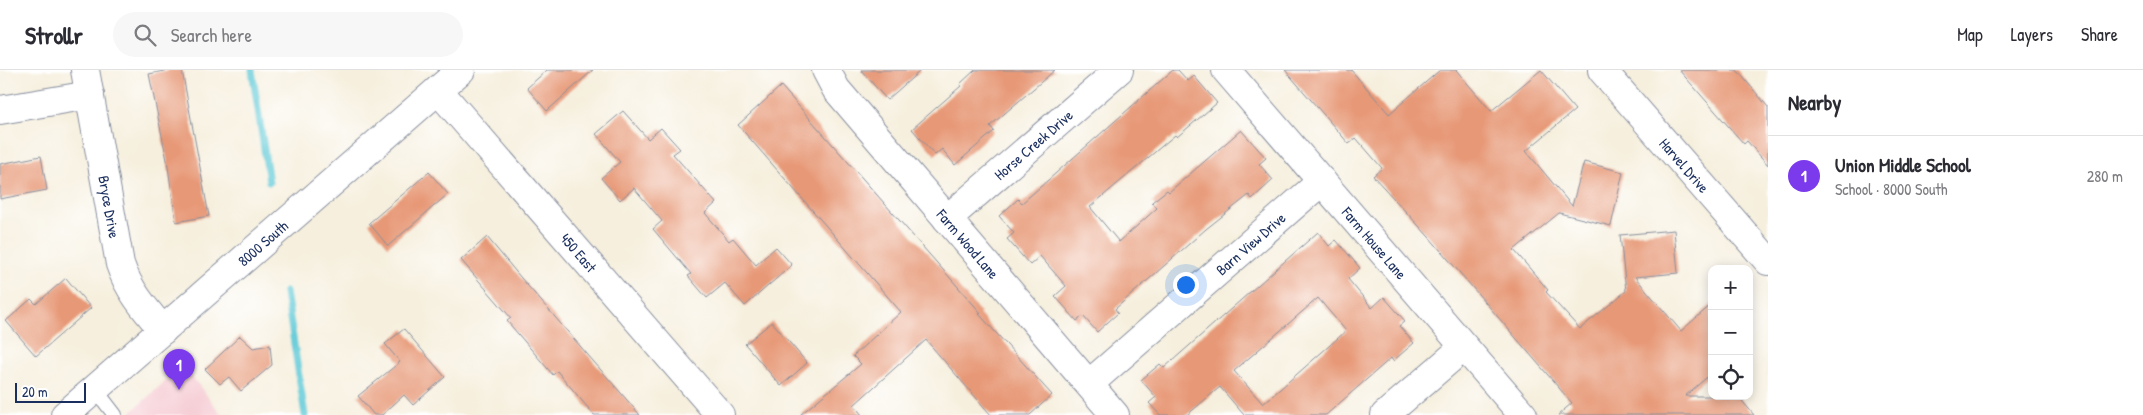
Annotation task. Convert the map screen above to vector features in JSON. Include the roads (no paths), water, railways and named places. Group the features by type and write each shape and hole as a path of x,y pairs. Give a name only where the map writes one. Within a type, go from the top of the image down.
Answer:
{"street":[{"name":"8000 South","path":"66,415 461,70"},
{"name":"Farm Wood Lane","path":"826,70 836,90 1116,415"},
{"name":"Horse Creek Drive","path":"947,219 1118,70"},
{"name":"Farm House Lane","path":"1226,70 1523,415"},
{"name":"Harvel Drive","path":"1602,70 1768,261"},
{"path":"0,110 87,83"},
{"name":"Bryce Drive","path":"87,83 120,264 126,281 135,297 163,330"},
{"name":"450 East","path":"438,90 720,415"},
{"name":"Barn View Drive","path":"1089,384 1322,181"},
{"path":"1385,415 1464,346"}],"lane":[{"path":"95,389 115,415"}],"waterway":[{"path":"252,70 269,182"},
{"path":"286,292 305,415"}],"place":[{"name":"Union Middle School","path":"179,390"}]}
